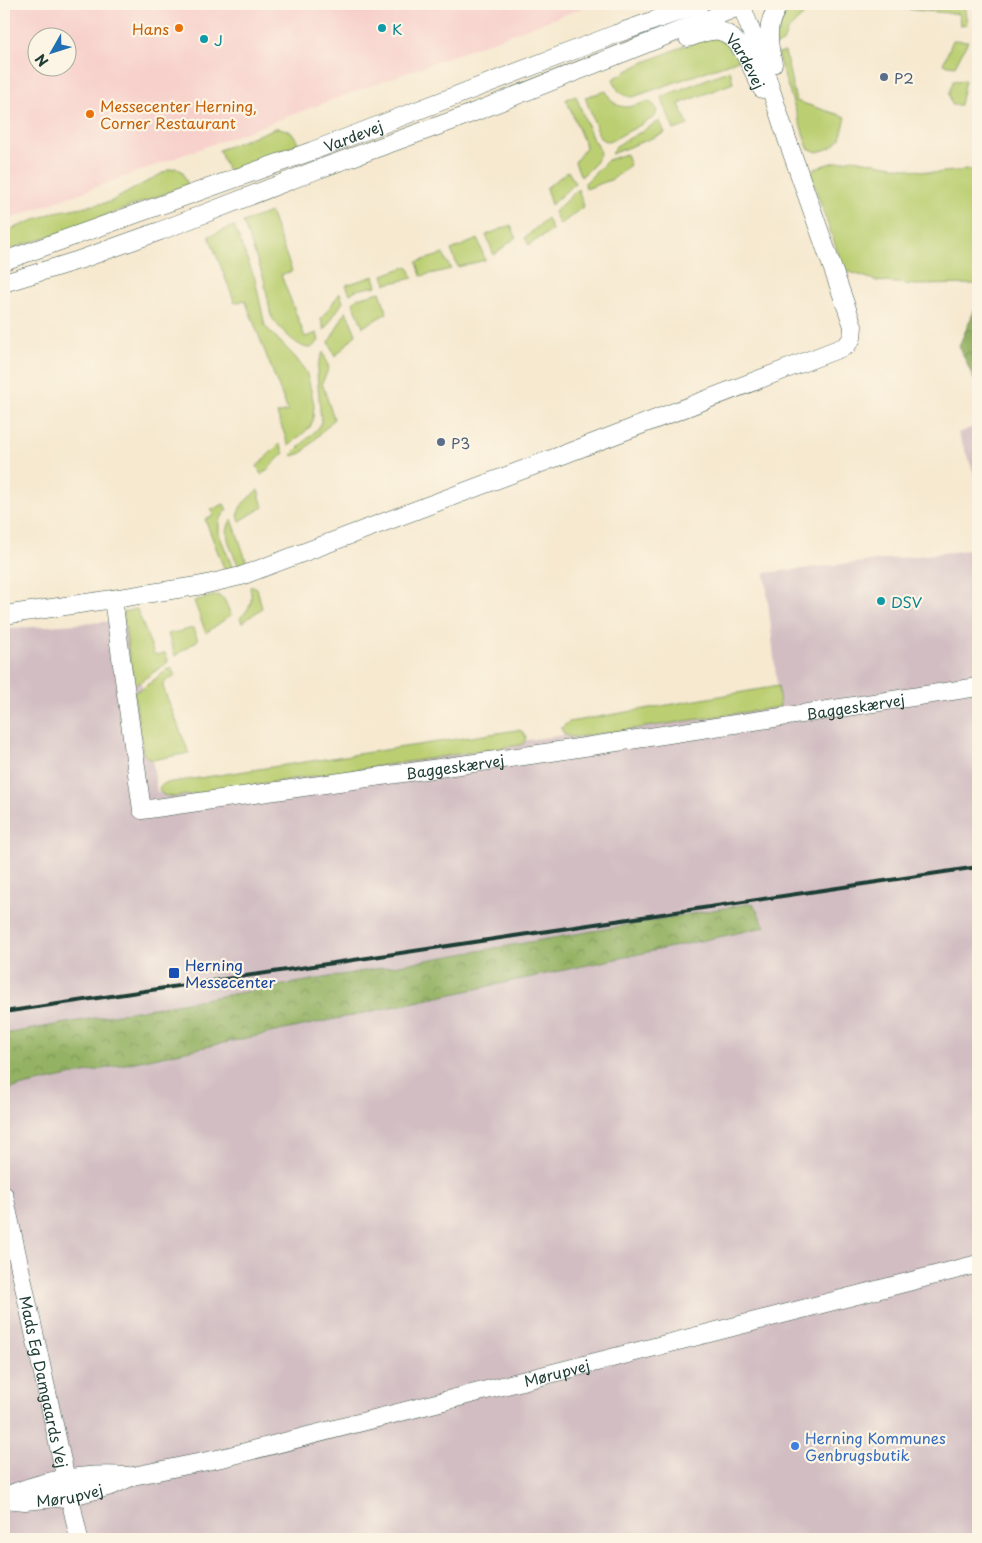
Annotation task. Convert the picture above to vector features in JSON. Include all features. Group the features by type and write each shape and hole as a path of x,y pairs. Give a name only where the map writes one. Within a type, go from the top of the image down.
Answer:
{"street":[{"name":"Vardevej","path":"4,262 312,151 616,34 700,4"},
{"name":"Vardevej","path":"780,4 774,12 770,24 769,43 787,139"},
{"name":"Vardevej","path":"4,283 79,260 160,231 319,169 457,119 736,6 757,47 854,332 850,342 838,350 357,532 288,560 221,582 113,600"},
{"path":"736,6 740,47"},
{"name":"Vardevej","path":"616,56 650,50 714,31 724,32 730,35 740,47 787,139"},
{"path":"4,616 113,600"},
{"name":"Baggeskærvej","path":"113,600 142,810 978,687"},
{"name":"Mads Eg Damgaards Vej","path":"4,1195 68,1497 79,1539"},
{"name":"Mørupvej","path":"4,1498 25,1501 68,1497 111,1486 133,1476 222,1458 978,1264"},
{"name":"Mørupvej","path":"4,1498 25,1487 65,1479 108,1474 133,1476"}],"shaded area":[{"path":"4,4 593,4 4,221"},
{"path":"978,425 978,483 958,433"},
{"path":"978,549 978,1539 4,1539 4,629 132,620 157,792 779,705 765,573"}],"green space":[{"path":"786,4 815,4 787,31 783,43 774,46 774,24"},
{"path":"879,4 964,4 967,24 960,25 959,14 895,8"},
{"path":"706,37 721,37 741,59 633,97 622,94 618,89 613,79 638,65"},
{"path":"953,40 968,41 955,66 943,64"},
{"path":"785,52 796,101 846,117 839,140 836,144 825,150 817,152 808,148 777,54"},
{"path":"730,70 733,83 679,104 688,125 674,130 661,97"},
{"path":"965,80 960,105 952,105 949,94 953,81"},
{"path":"606,91 610,98 619,106 630,107 650,101 657,109 656,114 653,118 611,141 605,141 600,138 585,97"},
{"path":"576,96 600,153 594,165 581,177 575,162 586,147 566,99"},
{"path":"660,121 665,133 611,154 616,146"},
{"path":"276,128 290,132 298,144 228,171 219,150"},
{"path":"626,154 630,165 613,179 586,189 585,183 608,160"},
{"path":"853,159 933,173 978,169 978,284 915,285 877,281 844,270 810,173 825,165"},
{"path":"176,168 182,171 188,185 54,235 4,251 4,232 55,212 110,202 170,169"},
{"path":"568,171 575,183 551,205 546,188"},
{"path":"578,189 584,206 560,225 554,212"},
{"path":"270,212 292,271 281,275 305,337 317,333 319,341 311,348 306,348 295,341 278,326 271,316 264,279 243,222"},
{"path":"547,218 552,230 529,245 525,238"},
{"path":"511,225 516,237 494,255 486,235"},
{"path":"234,226 255,279 265,326 296,358 308,378 314,404 313,420 310,427 289,446 277,414 288,411 245,300 235,303 209,236"},
{"path":"478,239 485,260 458,267 451,250"},
{"path":"443,254 451,269 421,276 417,262"},
{"path":"408,266 413,278 386,284 383,275"},
{"path":"374,276 377,286 356,290 350,294 346,285"},
{"path":"380,292 387,313 363,327 353,302 357,298"},
{"path":"340,293 343,302 324,330 321,319"},
{"path":"978,302 978,388 959,346"},
{"path":"346,311 356,334 335,357 329,342"},
{"path":"323,352 329,368 322,383 334,419 302,453 293,456 292,454 319,427 321,422 317,373"},
{"path":"279,444 284,453 262,475 257,466"},
{"path":"258,490 263,507 240,521 238,516 240,508"},
{"path":"224,504 227,510 219,521 219,534 234,571 225,571 205,519 213,516 211,510"},
{"path":"232,519 247,563 245,568 240,569 229,544 227,531"},
{"path":"250,587 257,588 262,608 242,623 240,618 247,611 250,604"},
{"path":"217,595 224,599 231,615 206,633 194,601"},
{"path":"137,609 154,654 165,653 168,662 139,683 133,684 123,612"},
{"path":"193,628 198,640 175,656 168,634"},
{"path":"171,667 175,676 164,682 163,687 189,753 152,760 143,754 134,692 142,689"},
{"path":"778,686 780,707 578,737 566,735 561,728 569,722"},
{"path":"517,730 522,731 526,737 524,743 520,745 174,797 163,795 159,790 160,786 166,783"},
{"path":"753,903 765,927 4,1090 4,1034"}],"railway":[{"path":"4,1012 978,867"}],"place":[{"name":"Hans","path":"179,28"},
{"name":"K","path":"382,28"},
{"name":"J","path":"204,39"},
{"name":"P2","path":"884,77"},
{"name":"Messecenter Herning, Corner Restaurant","path":"90,114"},
{"name":"P3","path":"441,442"},
{"name":"DSV","path":"881,601"},
{"name":"Herning Messecenter","path":"174,973"},
{"name":"Herning Kommunes Genbrugsbutik","path":"795,1446"}]}
